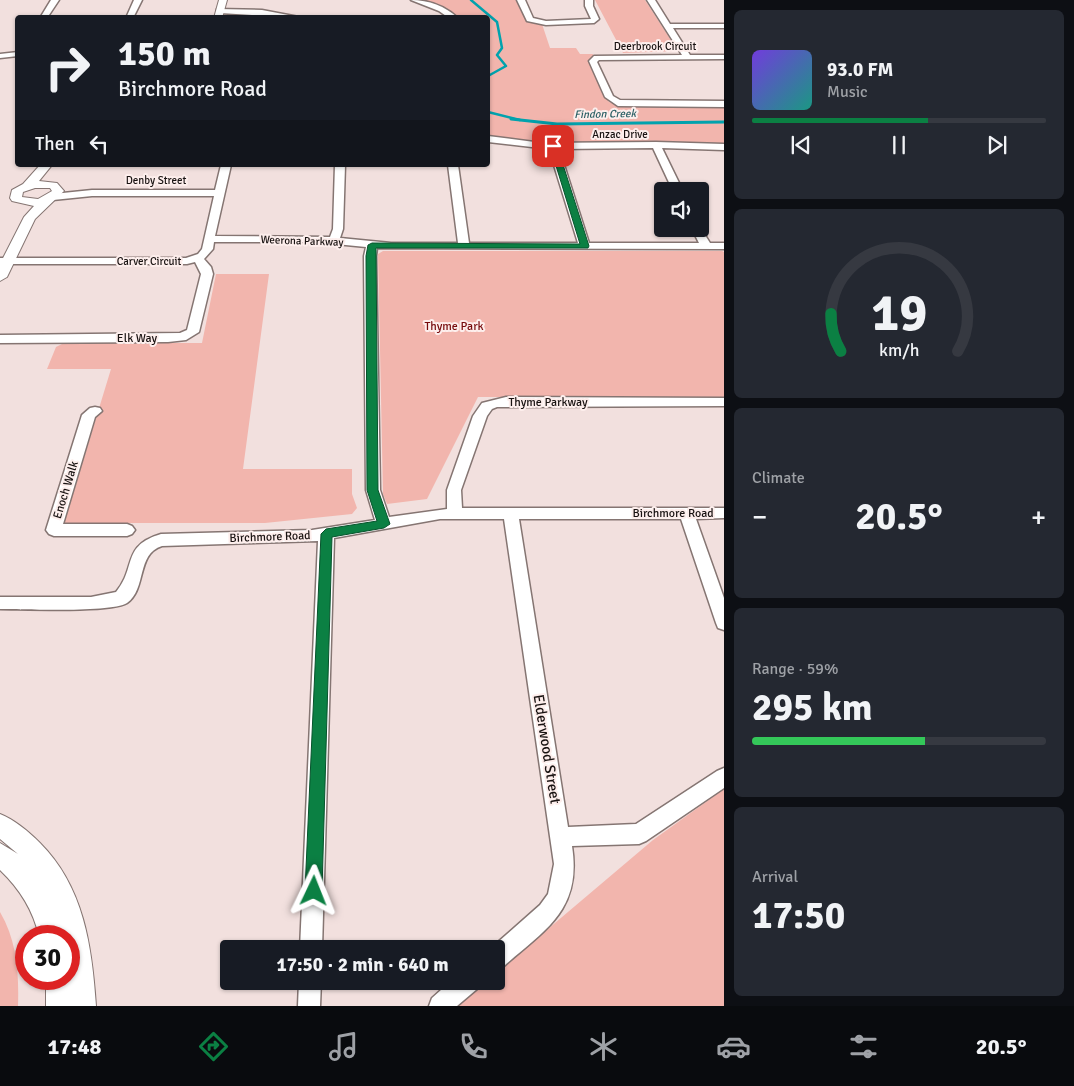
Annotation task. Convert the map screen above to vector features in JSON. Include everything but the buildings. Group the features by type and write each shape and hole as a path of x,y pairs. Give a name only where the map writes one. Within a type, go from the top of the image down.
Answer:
{"street":[{"path":"45,15 55,0"},
{"path":"131,15 138,0"},
{"path":"223,0 223,14"},
{"path":"223,14 231,0"},
{"path":"415,0 442,9 451,15"},
{"path":"521,0 530,19 546,23 594,21 589,0"},
{"path":"651,0 688,57"},
{"path":"223,14 268,12 284,15"},
{"path":"668,26 724,26"},
{"path":"0,56 15,54"},
{"name":"Deerbrook Circuit","path":"721,57 606,57 597,58 593,62 609,97 618,103 724,104"},
{"path":"721,57 724,66"},
{"name":"Anzac Drive","path":"490,139 519,144 553,146 656,145 724,147"},
{"path":"656,145 674,182"},
{"path":"553,146 585,246"},
{"path":"0,277 3,259 23,206 22,193 45,167"},
{"path":"3,259 33,214 52,193 51,178 55,167"},
{"name":"Carver Circuit","path":"3,259 187,261 198,258 205,253 210,239 226,167"},
{"path":"334,241 338,229 340,167"},
{"path":"452,167 464,246"},
{"path":"1,192 22,193 41,183 52,193"},
{"path":"22,193 33,203 52,193"},
{"name":"Denby Street","path":"52,193 220,193"},
{"path":"701,237 706,246"},
{"name":"Weerona Parkway","path":"210,239 314,239 372,245 724,246"},
{"path":"372,245 370,262 373,490 384,524"},
{"name":"Elk Way","path":"0,339 168,338 187,336 195,328 207,274 205,266 198,258"},
{"name":"Thyme Parkway","path":"455,513 454,498 457,481 480,416 490,404 506,402 724,402"},
{"name":"Enoch Walk","path":"95,411 90,416 54,530 126,530"},
{"name":"Birchmore Road","path":"0,603 91,603 121,598 130,587 143,548 154,541 171,539 287,538 326,534 455,513 724,513"},
{"path":"687,513 724,623"},
{"name":"Elderwood Street","path":"505,950 548,913 558,898 564,864 511,514"},
{"path":"311,940 326,534"},
{"path":"560,837 639,834 724,776"},
{"path":"0,825 31,848 55,879 64,897 78,942 83,1006"},
{"path":"0,855 19,872 31,887 43,908 48,925"},
{"path":"58,990 59,1006"},
{"path":"309,1006 310,990"},
{"path":"440,1006 459,990"}],"green space":[{"path":"421,0 518,0 527,20 542,24 550,48 576,48 580,54 593,54 594,57 589,60 589,63 609,102 627,106 724,106 724,145 576,146 490,137 490,15 455,15 445,8"},
{"path":"595,0 645,0 678,51 623,53"},
{"name":"Thyme Park","path":"383,251 722,251 724,252 724,397 478,397 427,499 387,504 383,494 378,254"},
{"path":"216,274 269,274 243,469 352,469 352,494 357,508 352,514 265,523 64,523 111,369 47,369 56,347 64,343 202,343"},
{"path":"724,789 724,1006 458,1006 477,990 505,990 505,965 653,840"},
{"path":"0,912 10,934 15,953 15,990 18,990 18,1006 0,1006"}],"waterway":[{"name":"Findon Creek","path":"471,0 489,15"},
{"name":"Findon Creek","path":"490,16 497,22 502,48 497,55 506,66 490,75"},
{"name":"Findon Creek","path":"490,112 520,120"},
{"name":"Findon Creek","path":"511,119 520,120"},
{"name":"Findon Creek","path":"520,120 557,124 724,122"}],"route":[{"path":"314,891 326,534 384,524 374,498 373,490 370,256 372,245 585,246 553,146"}]}
